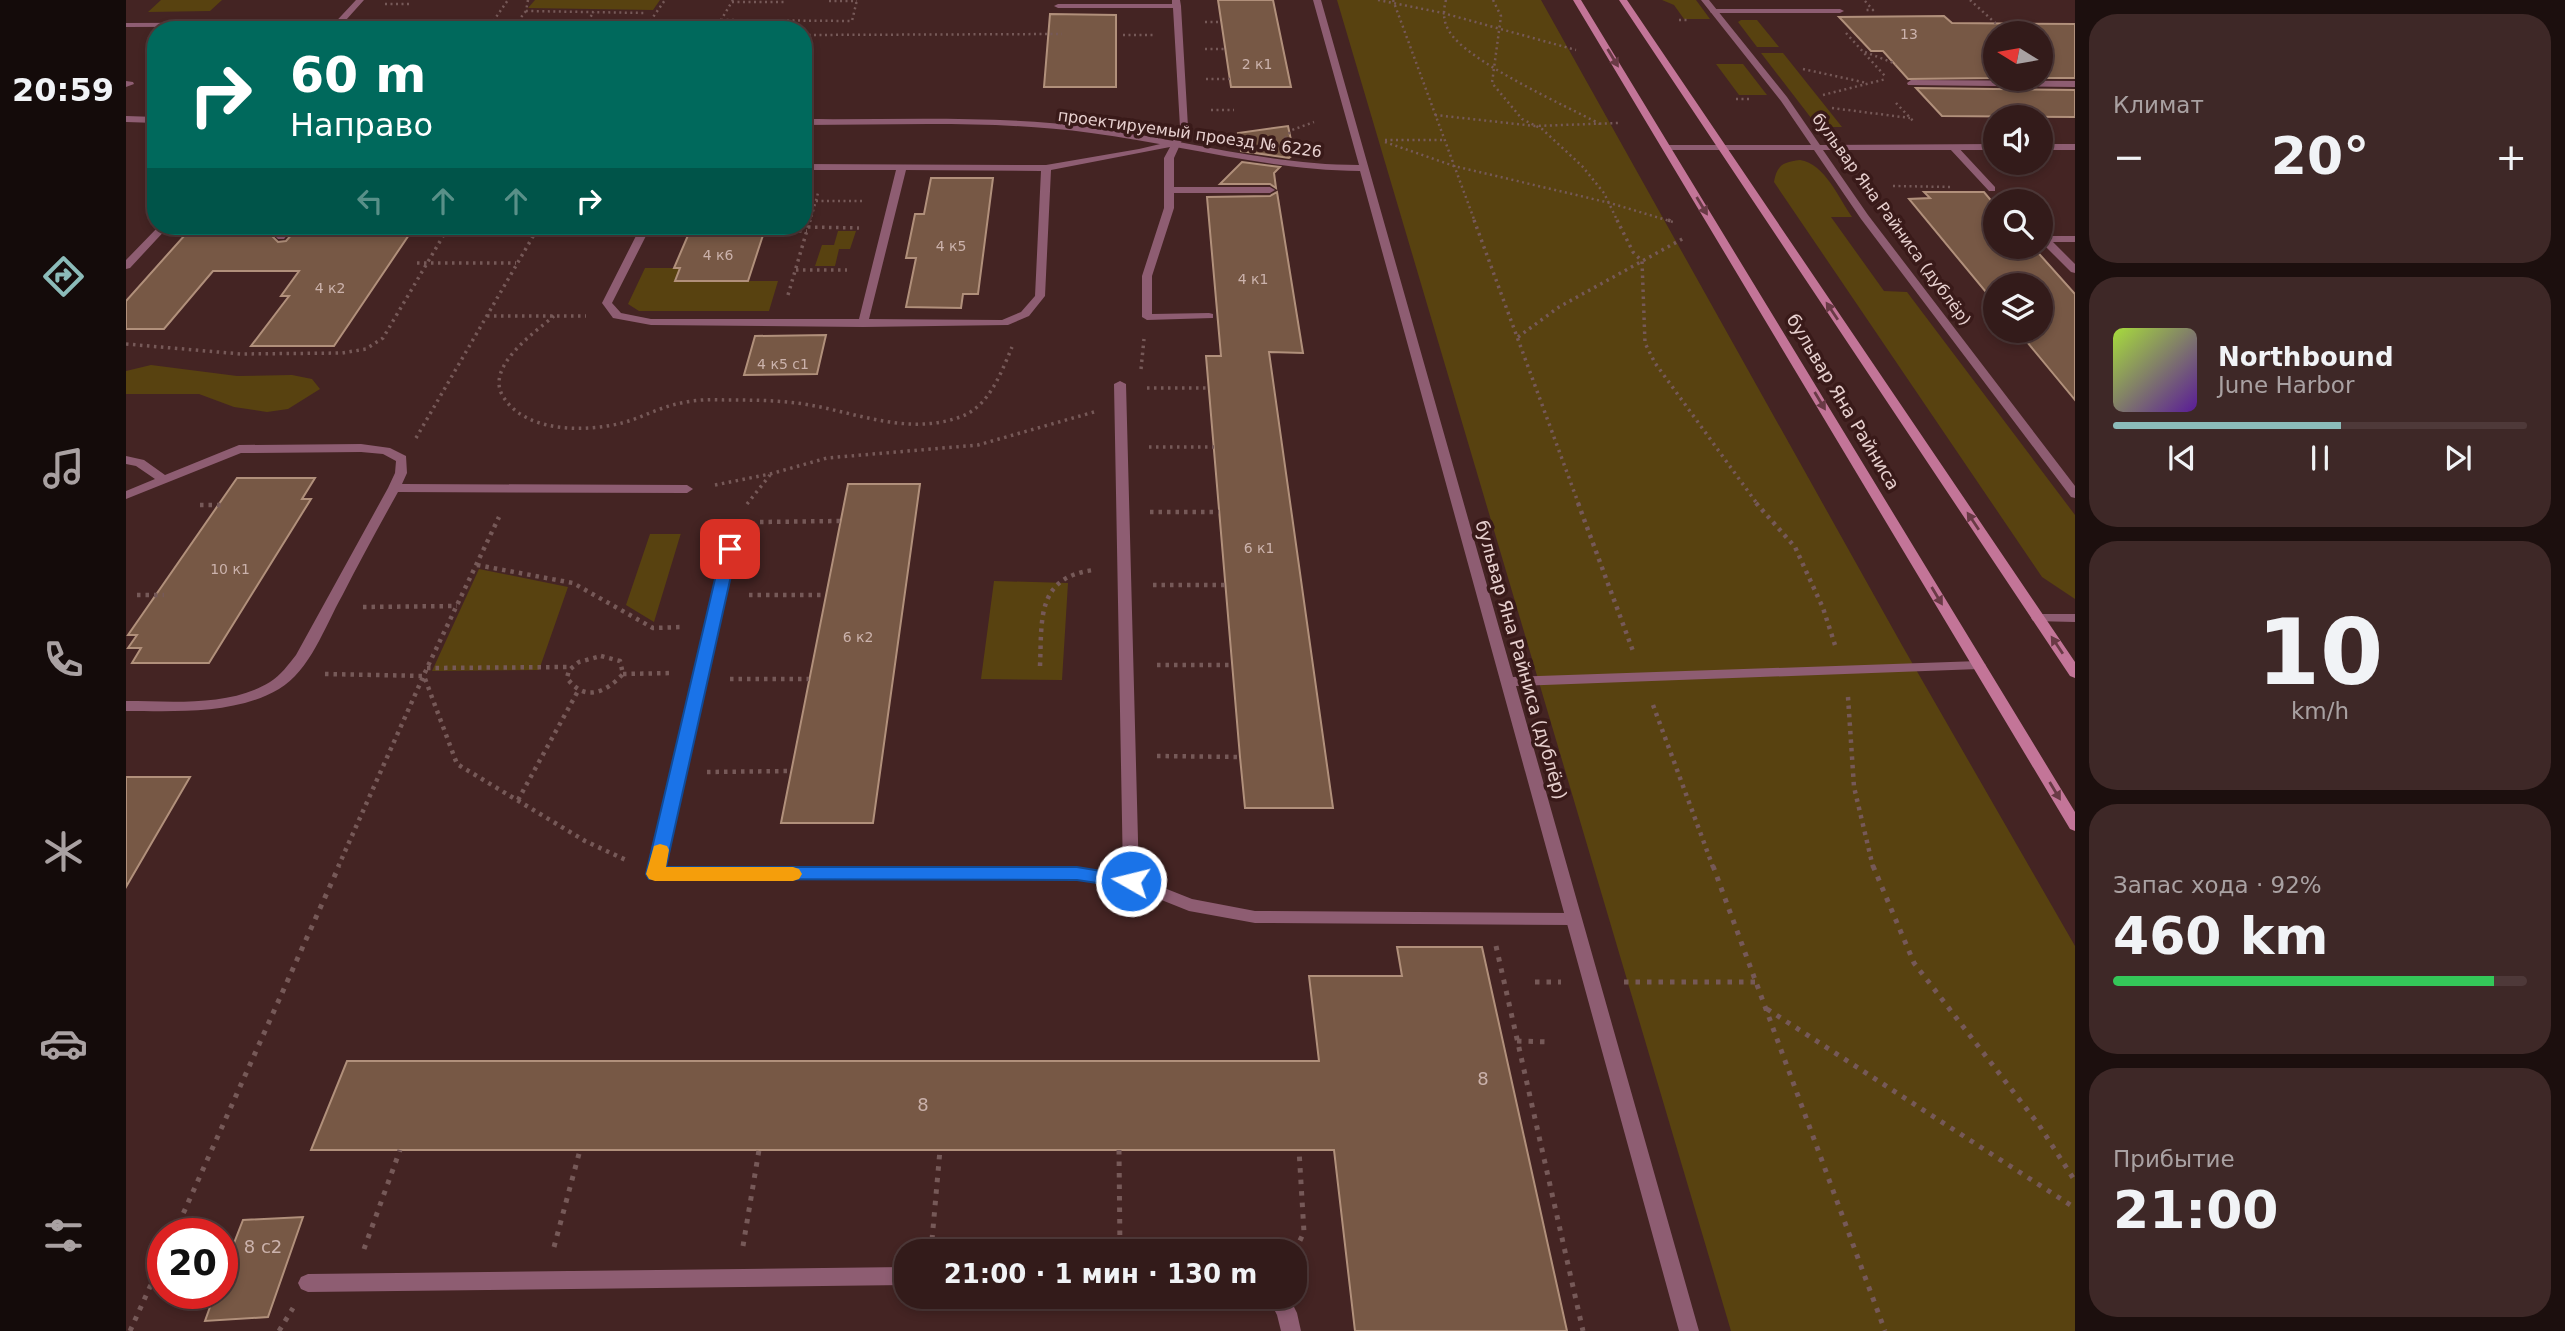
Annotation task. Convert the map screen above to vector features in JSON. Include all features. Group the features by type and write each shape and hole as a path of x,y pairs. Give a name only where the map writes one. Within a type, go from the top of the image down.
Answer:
{"main road":[{"name":"бульвар Яна Райниса","path":"1577,0 2075,825"},
{"name":"бульвар Яна Райниса","path":"1623,0 2075,673"}],"street":[{"path":"341,21 360,0"},
{"name":"бульвар Яна Райниса (дублёр)","path":"1317,0 1689,1331"},
{"name":"бульвар Яна Райниса (дублёр)","path":"1705,0 1819,147 1864,217 2075,494"},
{"path":"1830,0 1840,11"},
{"path":"1058,6 1176,3 1184,127 1169,158 1170,208 1147,275 1147,317 1209,316"},
{"path":"1714,11 1840,11"},
{"path":"126,25 147,25"},
{"path":"1911,83 2075,84"},
{"path":"126,120 147,120"},
{"name":"проектируемый проезд № 6226","path":"812,122 1012,123 1088,130 1175,143 1273,163 1364,168"},
{"path":"812,167 1046,168 1175,143"},
{"path":"1667,148 1983,147"},
{"path":"1953,148 1990,188"},
{"path":"2053,148 2075,148"},
{"path":"863,324 902,166"},
{"path":"641,235 607,303 617,316 651,322 1004,323 1026,314 1040,296 1046,168"},
{"path":"1170,190 1270,190"},
{"path":"126,266 155,235"},
{"path":"2053,238 2075,239"},
{"path":"2053,247 2075,270"},
{"path":"1120,386 1131,881"},
{"path":"126,495 227,453 251,448 361,448 386,451 402,459 401,473 394,488 302,656 289,673 273,686 246,696 196,707 126,706"},
{"path":"126,460 140,463 163,479"},
{"path":"394,488 687,489"},
{"path":"736,524 655,874 1077,874 1131,881 1189,905 1255,918 1573,919"},
{"path":"2038,618 2075,618"},
{"path":"1507,682 1979,665"},
{"path":"308,1283 894,1276"},
{"path":"1285,1309 1291,1331"}],"path":[{"path":"493,21 508,0"},
{"path":"518,21 526,11 524,9 528,0"},
{"path":"650,21 665,0"},
{"path":"1378,0 1443,13 1577,51"},
{"path":"1446,0 1443,13 1454,40 1471,55 1600,124"},
{"path":"1493,0 1502,16 1492,83 1522,119 1535,126 1582,166 1610,203 1633,252 1642,261 1645,343 1654,363 1744,489 1795,547 1823,608 1837,650"},
{"path":"1969,0 1993,21"},
{"path":"785,2 732,1 721,20 852,21 857,1 829,1"},
{"path":"1394,2 1636,658"},
{"path":"377,4 412,4"},
{"path":"526,11 646,13"},
{"path":"1823,95 1888,79 1832,17 1840,11"},
{"path":"588,21 594,12"},
{"path":"812,35 1070,34"},
{"path":"1111,34 1178,35"},
{"path":"1803,69 1869,83"},
{"path":"1832,108 1911,119"},
{"path":"1435,115 1535,126 1618,123"},
{"path":"1284,139 1292,130 1314,122"},
{"path":"1445,141 1380,140 1454,166 1610,203 1674,222"},
{"path":"812,213 826,167"},
{"path":"1893,186 1990,188"},
{"path":"816,201 894,201"},
{"path":"812,229 887,228"},
{"path":"126,344 241,354 342,354 366,349 383,338 444,235"},
{"path":"402,459 534,235"},
{"path":"780,323 805,235"},
{"path":"1518,337 1559,307 1684,238"},
{"path":"417,263 517,263"},
{"path":"796,270 876,271"},
{"path":"554,316 513,352 497,383 499,395 516,411 536,421 566,427 593,428 619,423 676,404 738,400 802,404 886,424 937,423 978,408 1003,370 1026,314"},
{"path":"486,316 617,316"},
{"path":"1120,386 1140,376 1147,317"},
{"path":"1120,386 1209,388"},
{"path":"687,489 727,484 827,458 978,445 1087,414"},
{"path":"1121,447 1214,447"},
{"path":"736,524 750,499 770,474"},
{"path":"181,1218 424,676 511,490"},
{"path":"200,505 225,505"},
{"path":"1123,512 1219,512"},
{"path":"736,524 840,521"},
{"path":"477,565 573,583 653,628 712,627"},
{"path":"1040,666 1045,607 1055,582 1064,575 1079,570 1124,577 1226,584"},
{"path":"136,595 164,595"},
{"path":"719,595 825,595"},
{"path":"329,607 457,606"},
{"path":"590,657 612,657 620,661 624,674 619,681 600,691 578,691 566,681 566,674 571,667 590,657"},
{"path":"1127,666 1233,665"},
{"path":"428,668 571,667"},
{"path":"289,673 424,676"},
{"path":"624,674 809,679"},
{"path":"424,676 457,764 585,841 655,874"},
{"path":"1848,686 1848,751 1856,802 1877,883 1915,965 2016,1094 2059,1153 2075,1181"},
{"path":"518,800 578,691"},
{"path":"1650,696 1885,1331"},
{"path":"1128,757 1240,757"},
{"path":"678,772 791,771"},
{"path":"1499,960 1583,1331"},
{"path":"1535,982 1562,982"},
{"path":"1623,982 1756,982"},
{"path":"1766,1009 2075,1208"},
{"path":"1517,1041 1550,1042"},
{"path":"352,1283 400,1150"},
{"path":"545,1280 580,1150"},
{"path":"737,1278 760,1150"},
{"path":"932,1239 940,1150"},
{"path":"1119,1150 1119,1239"},
{"path":"1299,1150 1304,1233 1301,1239"},
{"path":"130,1331 147,1293"}],"shaded area":[{"path":"161,0 222,0 210,11 148,12"},
{"path":"535,0 660,0 653,10 528,8"},
{"path":"1337,0 1541,0 1903,647 2075,946 2075,1331 1731,1331"},
{"path":"1662,0 1696,0 1710,19 1684,19 1674,5"},
{"path":"1757,20 1779,47 1757,47 1738,22"},
{"path":"1761,53 1783,53 1842,127 1818,127"},
{"path":"1716,64 1743,64 1767,95 1739,95"},
{"path":"1800,160 1817,168 1836,191 1852,217 1831,217 1884,291 1907,292 2075,515 2075,599 2042,577 1774,182 1782,165"},
{"path":"838,231 856,231 850,249 839,249 835,266 815,266 822,245 834,245"},
{"path":"645,268 680,268 675,281 778,281 769,311 639,311 628,304"},
{"path":"151,365 237,376 292,375 312,379 320,389 288,409 267,412 234,407 199,394 126,394 126,371"},
{"path":"681,533 654,622 626,605 650,534"},
{"path":"479,569 568,587 539,670 432,671"},
{"path":"994,581 1068,583 1062,680 981,679"}],"building":[{"path":"1218,0 1273,0 1291,87 1231,87"},
{"path":"1050,14 1116,15 1116,87 1044,87"},
{"path":"1944,16 1952,23 1983,23 1983,78 1908,79 1883,51 1871,51 1839,17"},
{"path":"2053,24 2075,24 2075,78 2053,78"},
{"path":"1916,88 1983,89 1983,91 2075,90 2075,117 2053,117 2053,105 1983,105 1983,116 1942,116"},
{"path":"1288,126 1294,154 1289,158 1241,151 1238,133"},
{"path":"1242,162 1280,167 1274,173 1276,188 1270,184 1220,184"},
{"path":"931,178 993,178 978,294 963,294 961,308 906,307 916,258 906,258 915,214 924,214"},
{"path":"1277,192 1303,353 1269,352 1333,808 1245,808 1240,757 1206,356 1221,356 1207,197 1270,196"},
{"path":"1924,192 1983,192 1983,259 2044,259 2075,294 2075,400 2028,343 2053,343 2053,273 1983,273 1983,288 1909,199 1930,198"},
{"path":"185,235 274,235 273,237 278,242 286,241 291,235 409,235 334,346 251,346 289,296 281,296 299,271 213,271 164,329 126,329 126,301"},
{"path":"688,235 763,235 748,281 675,281 680,268 674,268"},
{"path":"826,335 817,374 744,375 755,336"},
{"path":"237,478 315,478 302,499 311,499 209,663 132,663 141,648 128,648 137,635 128,635"},
{"path":"848,484 920,484 873,823 781,823"},
{"path":"126,777 190,777 126,887"},
{"path":"1397,947 1482,947 1567,1331 1355,1331 1334,1150 311,1150 347,1061 1319,1061 1309,976 1402,976"},
{"path":"303,1217 268,1317 205,1321 209,1309 238,1309 238,1233 243,1220"}],"slow traffic":[{"path":"660,850 655,874 793,874"}],"route":[{"path":"730,549 655,874 1077,874 1131,881"}]}
